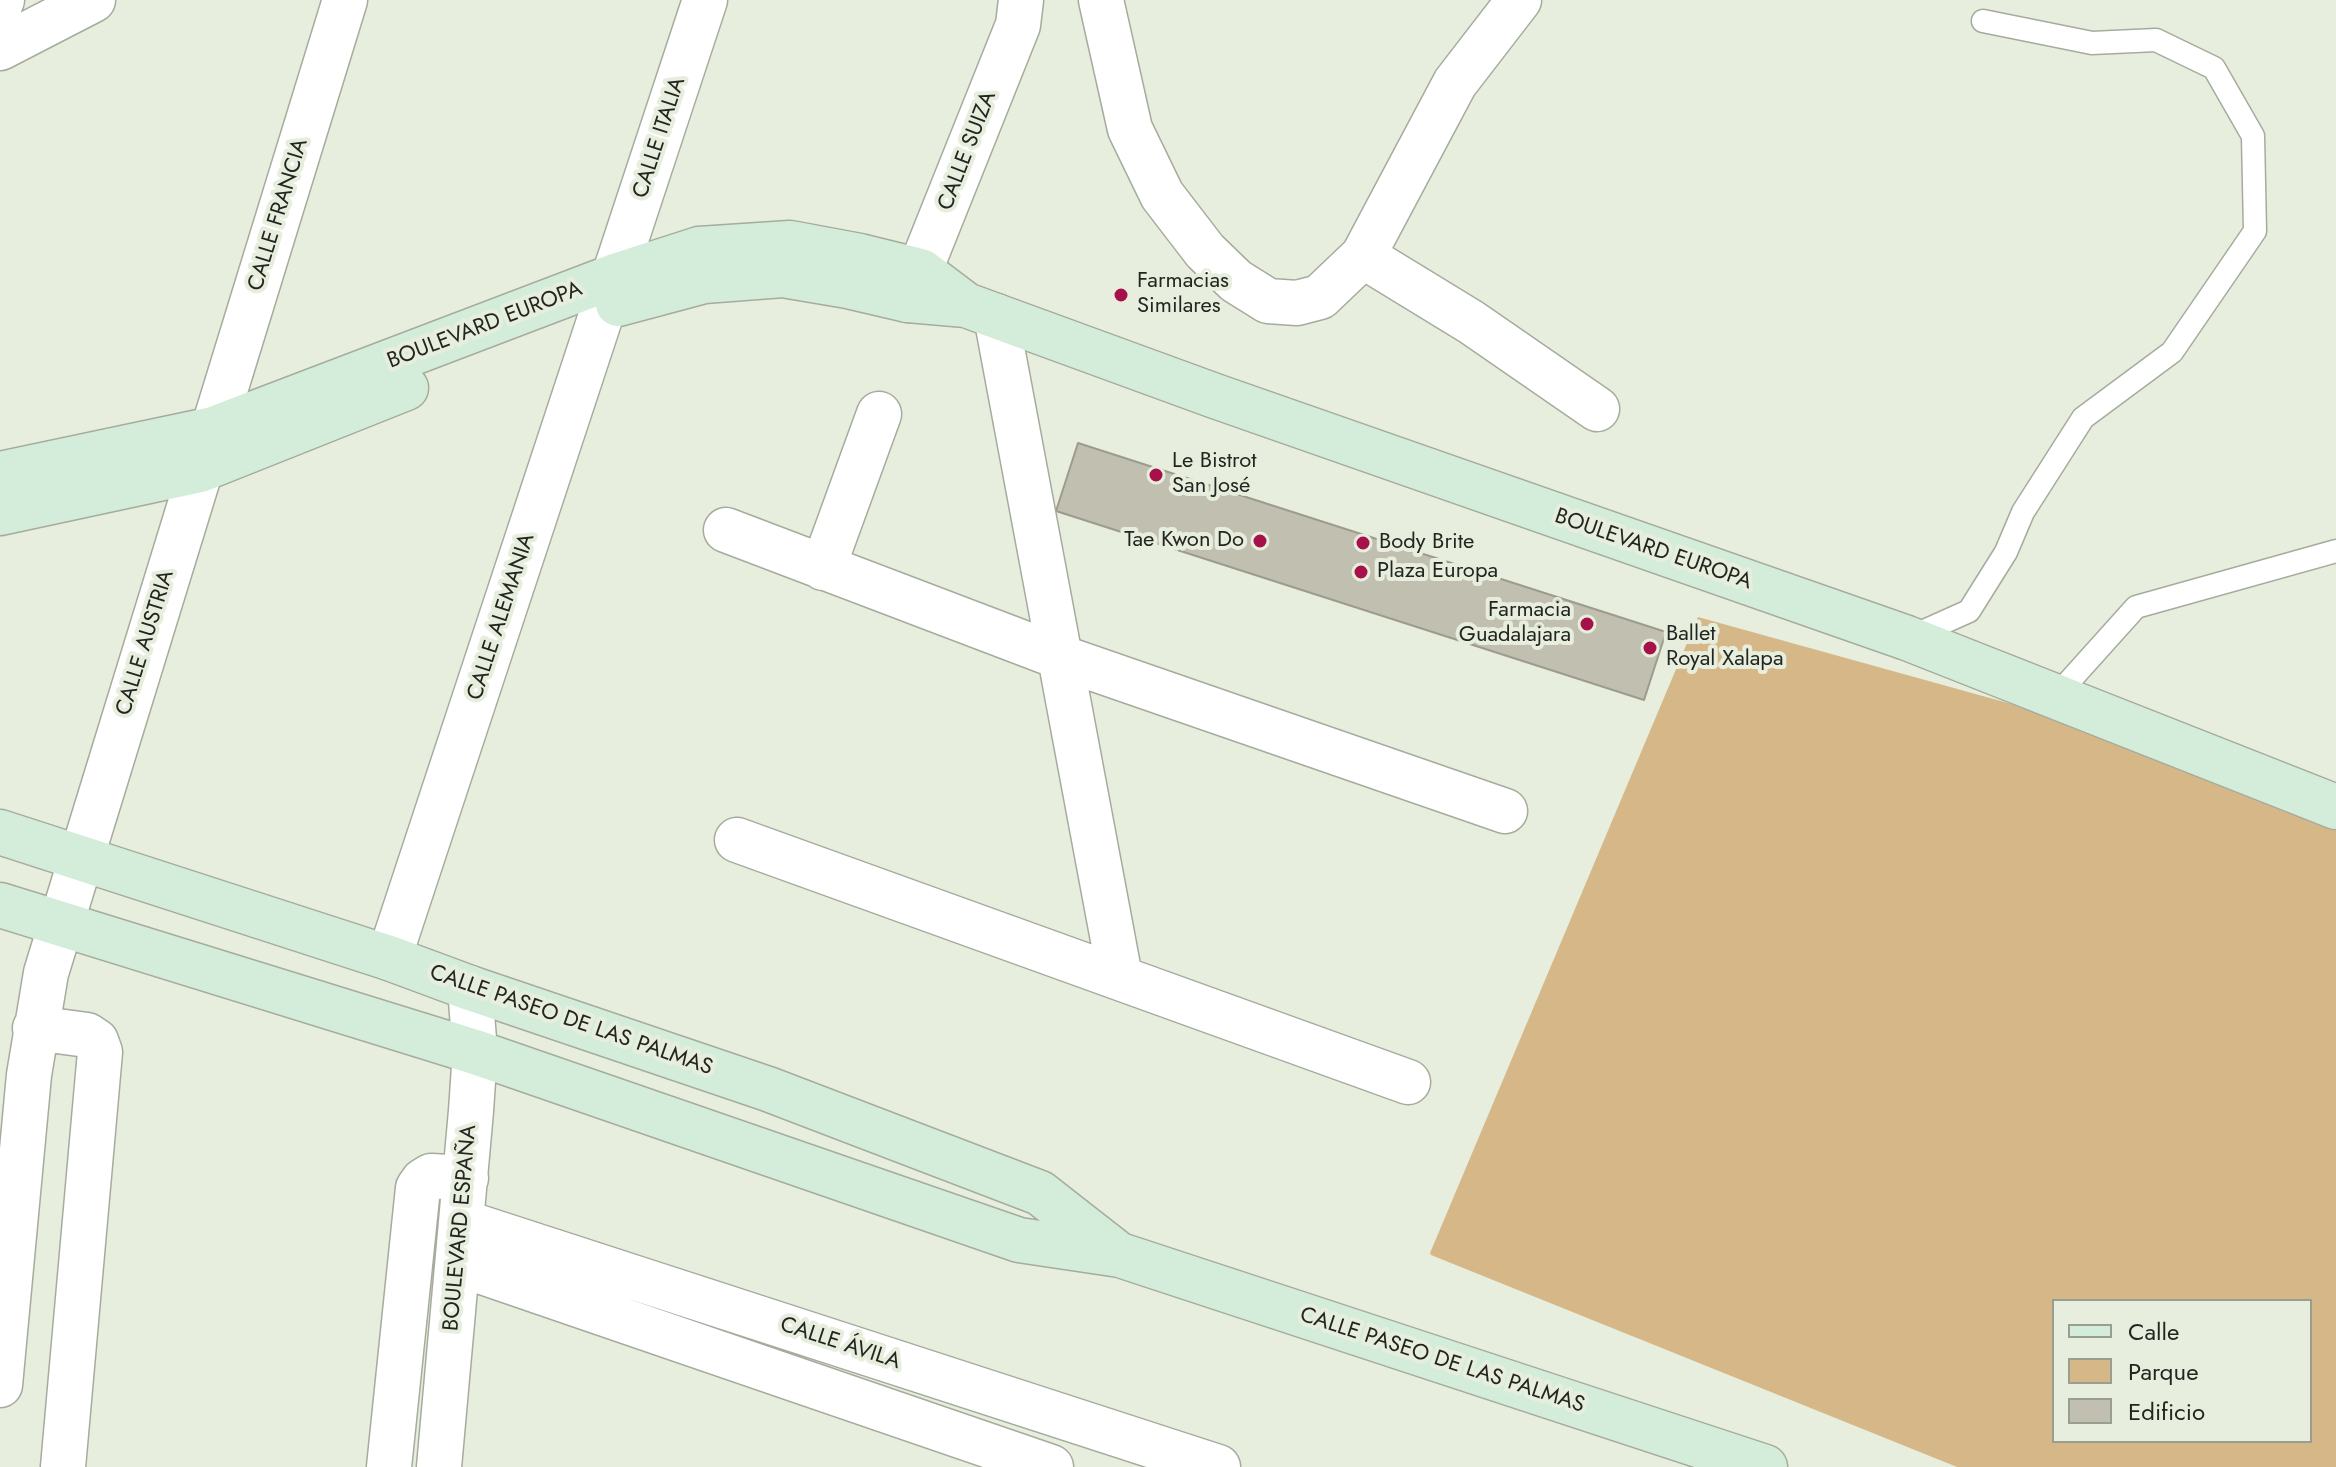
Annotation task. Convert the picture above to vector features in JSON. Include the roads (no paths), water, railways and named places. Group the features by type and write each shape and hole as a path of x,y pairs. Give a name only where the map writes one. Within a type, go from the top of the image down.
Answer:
{"main road":[{"name":"BOULEVARD EUROPA","path":"0,474 213,429 610,292 783,275 848,286 915,286 1215,396 1907,638 2336,807"},
{"name":"BOULEVARD EUROPA","path":"0,513 200,470 610,292"},
{"name":"CALLE PASEO DE LAS PALMAS","path":"0,832 389,958 768,1089 1040,1193 1120,1255"},
{"name":"CALLE PASEO DE LAS PALMAS","path":"0,905 475,1052 1019,1240 1120,1255 1765,1467"}],"street":[{"path":"0,48 93,0"},
{"name":"CALLE FRANCIA","path":"213,429 345,0"},
{"name":"CALLE ITALIA","path":"610,292 705,0"},
{"name":"CALLE SUIZA","path":"915,286 1018,25 1021,0"},
{"path":"1101,0 1130,129 1162,195 1205,251 1236,281 1268,301 1297,303 1320,297 1363,256 1455,83 1519,0"},
{"path":"1363,256 1471,322 1597,409"},
{"name":"CALLE ALEMANIA","path":"389,958 610,292"},
{"path":"981,311 1060,657 1120,977"},
{"path":"823,568 879,414"},
{"name":"CALLE AUSTRIA","path":"80,857 213,429"},
{"path":"726,530 1060,657 1505,811"},
{"path":"737,840 1408,1082"},
{"path":"0,1385 14,1089 35,1028 59,923 80,857"},
{"name":"BOULEVARD ESPAÑA","path":"439,1467 461,1243 475,1052 470,988"},
{"path":"35,1028 87,1035 96,1041 100,1052 63,1467"},
{"path":"389,1467 418,1188 431,1176 466,1178"},
{"path":"461,1243 740,1360 1051,1467"},
{"name":"CALLE ÁVILA","path":"461,1243 758,1318 1218,1467"},
{"path":"740,1360 758,1318"},
{"path":"991,1446 1008,1399"}],"lane":[{"path":"1907,638 1969,611 2006,552 2023,512 2083,418 2172,352 2255,231 2253,136 2214,68 2156,40 2092,43 1983,21"},
{"path":"2056,696 2136,607 2336,551"}],"place":[{"name":"Farmacias Similares","path":"1121,295"},
{"name":"Le Bistrot San José","path":"1156,475"},
{"name":"Tae Kwon Do","path":"1260,541"},
{"name":"Body Brite","path":"1363,543"},
{"name":"Plaza Europa","path":"1361,572"},
{"name":"Farmacia Guadalajara","path":"1587,624"},
{"name":"Ballet Royal Xalapa","path":"1650,648"}]}
